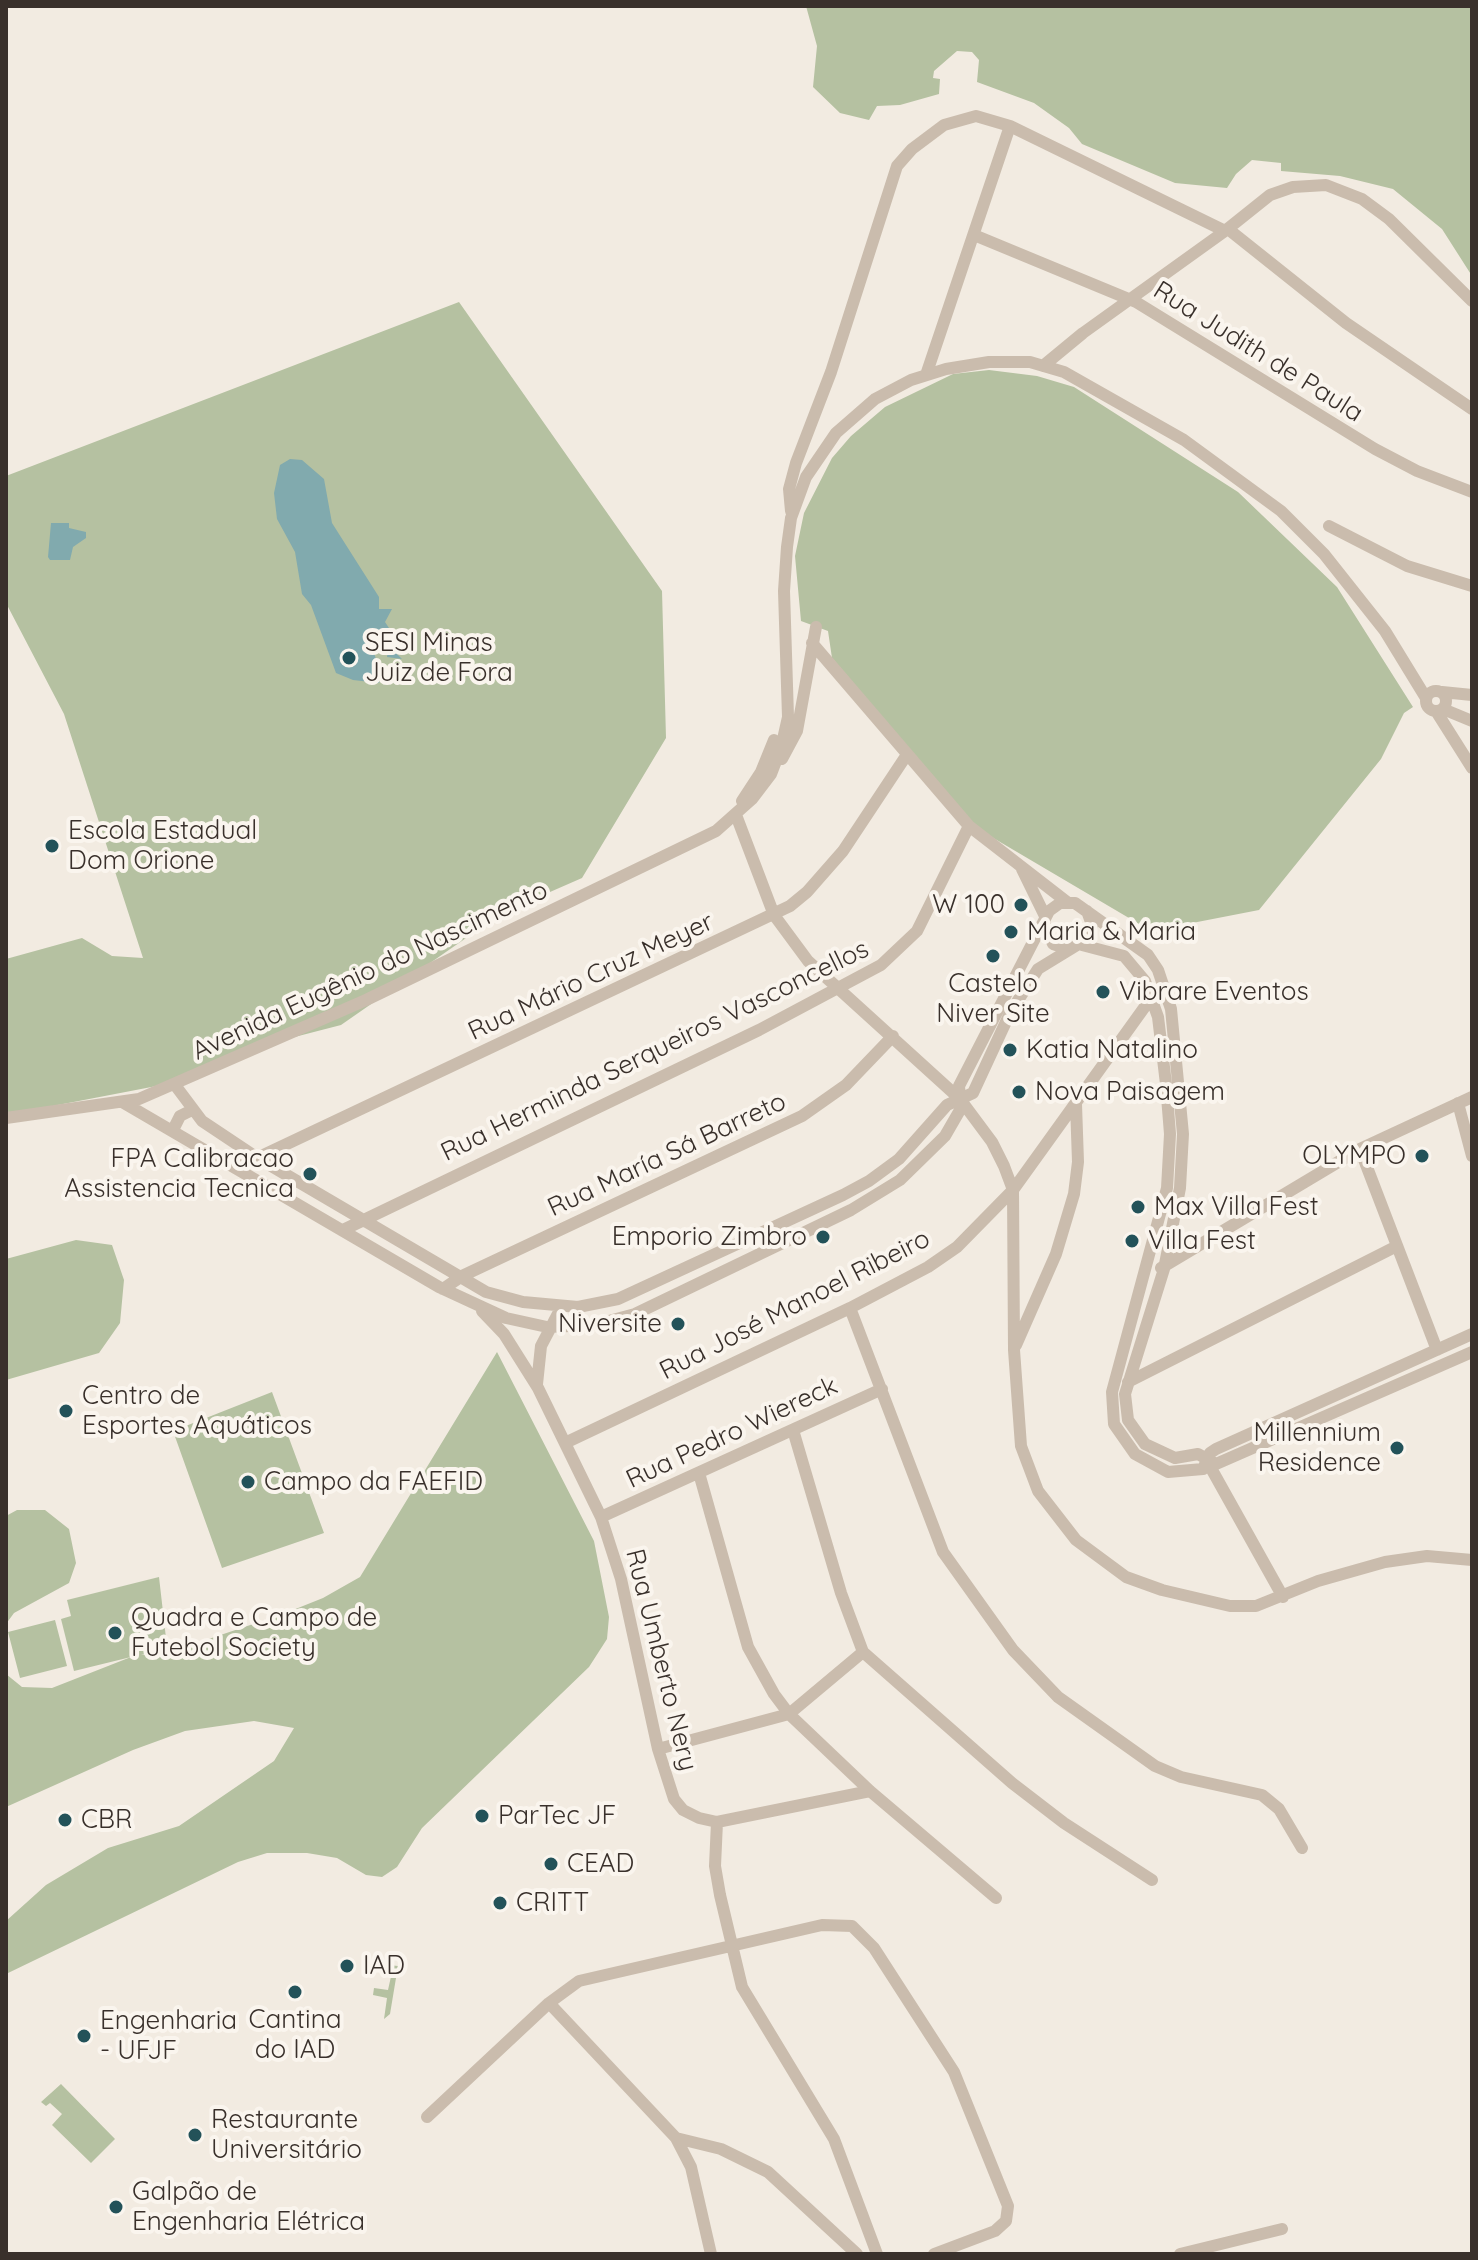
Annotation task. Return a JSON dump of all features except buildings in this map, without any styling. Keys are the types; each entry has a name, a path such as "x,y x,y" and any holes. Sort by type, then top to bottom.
{"street":[{"path":"791,518 789,489 796,463 831,372 897,166 920,141 944,125 976,116 1010,126 1227,230 1346,323 1472,409"},
{"path":"926,375 1010,126"},
{"path":"1043,366 1270,195 1293,187 1326,185 1362,199 1389,219 1472,301"},
{"name":"Rua Judith de Paula","path":"974,235 1131,300 1197,336 1375,449 1417,471 1472,492"},
{"name":"Avenida Eugênio do Nascimento","path":"6,1118 124,1103 175,1085 366,1000 622,878 716,831 736,815 771,774 788,717 784,591 791,518 806,477 836,433 875,399 926,375 989,362 1043,366 1099,390 1184,440 1281,511 1353,588 1415,677 1438,700 1472,768"},
{"path":"1329,526 1407,566 1472,586"},
{"path":"771,774 787,753 797,731 816,627"},
{"path":"812,643 969,826 1067,902 1087,911 1148,955 1163,982 1171,1009 1176,1163 1164,1269 1128,1382 1128,1420 1145,1444 1175,1458 1198,1454 1216,1464 1472,1352"},
{"name":"Avenida Eugênio do Nascimento","path":"736,815 773,748 788,655"},
{"path":"1438,700 1472,695"},
{"path":"1438,700 1470,720"},
{"name":"Rua Mário Cruz Meyer","path":"236,1168 774,915 807,892 843,851 906,756"},
{"path":"736,815 774,915 808,961 837,991 893,1036 960,1099 992,1142 1013,1190 1016,1410 1028,1471 1038,1491 1076,1540 1126,1577 1162,1590 1230,1606 1256,1606 1318,1581 1385,1562 1427,1556 1472,1560"},
{"name":"Rua Herminda Serqueiros Vasconcellos","path":"343,1230 837,991 881,965 917,931 969,826"},
{"path":"1018,863 1053,944 1068,949"},
{"path":"991,1036 1044,920 1053,906 1067,902"},
{"path":"1082,945 1091,932 1087,911"},
{"path":"124,1103 443,1289 506,1318 551,1327 594,1325 635,1314 851,1210 900,1180 945,1136 960,1110 959,1086 1038,969 1068,949 1082,945 1124,956 1137,968 1158,1017 1172,1083"},
{"name":"Rua José Manoel Ribeiro","path":"565,1443 850,1308 928,1267 957,1247 1013,1190 1163,982"},
{"name":"Rua María Sá Barreto","path":"443,1289 462,1276 802,1116 846,1085 893,1036"},
{"path":"175,1085 195,1113 256,1157 486,1292 523,1302 578,1307 618,1299 659,1282 869,1181 899,1159 947,1105 960,1099"},
{"path":"1148,1266 1164,1269 1360,1149 1472,1097"},
{"path":"1458,1103 1472,1156"},
{"path":"1014,1350 1056,1254 1070,1210 1078,1162 1076,1104"},
{"path":"175,1131 191,1128 195,1113"},
{"path":"1360,1149 1437,1350"},
{"path":"1176,1163 1114,1378 1111,1411 1114,1424 1135,1454 1159,1470 1203,1469 1216,1449 1472,1334"},
{"path":"843,1195 851,1210"},
{"path":"755,1237 762,1253"},
{"path":"1128,1382 1395,1247"},
{"path":"659,1282 666,1299"},
{"name":"Rua Umberto Nery","path":"477,1305 504,1334 538,1388 601,1517 621,1579 658,1749 674,1799 683,1810 717,1822"},
{"path":"538,1388 539,1357 562,1306"},
{"path":"850,1308 943,1552 1035,1676 1058,1697 1155,1766 1181,1777 1262,1795 1279,1809 1302,1848"},
{"name":"Rua Pedro Wiereck","path":"601,1517 882,1389"},
{"path":"793,1430 841,1593 863,1652 1012,1783 1064,1823 1152,1880"},
{"path":"1207,1461 1283,1597"},
{"path":"699,1473 748,1647 759,1670 789,1714 870,1791 996,1898"},
{"path":"658,1749 789,1714 863,1652"},
{"path":"870,1791 717,1822 715,1866 731,1944 750,2006 834,2139 877,2254"},
{"path":"427,2117 549,2003 579,1981 822,1925 852,1926 874,1948 939,2046 965,2096 1008,2213 1006,2221 995,2231 934,2254"},
{"path":"549,2003 676,2138 691,2167 711,2254"},
{"path":"676,2138 721,2149 768,2172 857,2254"},
{"path":"1180,2254 1282,2229"}],"green space":[{"path":"806,6 1472,6 1472,276 1442,229 1393,189 1340,176 1281,171 1281,163 1252,160 1236,174 1227,188 1175,183 1082,144 1069,128 1034,103 977,82 979,60 972,52 957,51 934,71 933,78 940,79 939,94 900,105 877,106 869,120 840,113 813,87 817,46"},
{"name":"SESI Minas Juiz de Fora","path":"459,302 662,591 666,738 582,878 502,913 341,1025 252,1048 167,1084 6,1115 6,959 82,938 112,956 143,958 64,714 6,603 6,476"},
{"path":"989,370 1037,376 1074,387 1238,492 1337,587 1413,707 1404,713 1381,759 1259,910 1151,931 978,829 832,658 828,631 801,621 795,556 804,513 832,458 851,436 885,407 953,374"},
{"path":"76,1240 112,1245 124,1280 120,1323 99,1353 6,1380 6,1259"},
{"path":"497,1352 594,1541 609,1617 607,1639 589,1667 422,1828 397,1867 382,1877 366,1875 337,1858 307,1853 267,1853 238,1862 6,1974 6,1921 46,1885 108,1848 179,1826 274,1761 294,1728 254,1721 185,1731 133,1750 6,1807 6,1674 22,1687 52,1688 131,1657 74,1671 61,1619 71,1616 67,1600 159,1577 167,1647 141,1655 170,1652 283,1614 323,1598 360,1577"},
{"name":"Campo da FAEFID","path":"272,1392 324,1533 222,1568 173,1431"},
{"path":"17,1510 45,1510 69,1529 76,1563 69,1583 14,1613 6,1624 6,1516"},
{"path":"55,1620 67,1666 20,1678 8,1632"},
{"path":"379,1964 398,1966 390,2014 384,2019 387,1998 373,1995 374,1988 388,1990 392,1972 378,1969"},
{"path":"61,2084 115,2139 91,2163 52,2125 62,2114 50,2103 46,2106 41,2102"}],"water":[{"path":"290,459 302,460 324,479 332,523 379,597 379,609 392,609 385,622 391,631 406,632 404,645 394,645 392,649 402,659 387,657 388,650 381,645 373,650 381,674 379,683 353,680 336,673 311,605 302,594 295,552 277,519 274,493 280,465"},
{"path":"51,523 69,523 69,528 86,532 86,538 73,547 70,560 50,560 48,557"}],"place":[{"name":"SESI Minas Juiz de Fora","path":"349,658"},
{"name":"Escola Estadual Dom Orione","path":"52,846"},
{"name":"W 100","path":"1021,905"},
{"name":"Maria & Maria","path":"1011,932"},
{"name":"Castelo Niver Site","path":"993,956"},
{"name":"Vibrare Eventos","path":"1103,992"},
{"name":"Katia Natalino","path":"1010,1050"},
{"name":"Nova Paisagem","path":"1019,1092"},
{"name":"OLYMPO","path":"1422,1156"},
{"name":"FPA Calibracao Assistencia Tecnica","path":"310,1174"},
{"name":"Max Villa Fest","path":"1138,1207"},
{"name":"Emporio Zimbro","path":"823,1237"},
{"name":"Villa Fest","path":"1132,1241"},
{"name":"Niversite","path":"678,1324"},
{"name":"Centro de Esportes Aquáticos","path":"66,1411"},
{"name":"Millennium Residence","path":"1397,1448"},
{"name":"Campo da FAEFID","path":"248,1482"},
{"name":"Quadra e Campo de Futebol Society","path":"115,1633"},
{"name":"ParTec JF","path":"482,1816"},
{"name":"CBR","path":"65,1820"},
{"name":"CEAD","path":"551,1864"},
{"name":"CRITT","path":"500,1903"},
{"name":"IAD","path":"347,1966"},
{"name":"Cantina do IAD","path":"295,1992"},
{"name":"Engenharia - UFJF","path":"84,2036"},
{"name":"Restaurante Universitário","path":"195,2135"},
{"name":"Galpão de Engenharia Elétrica","path":"116,2207"}]}
